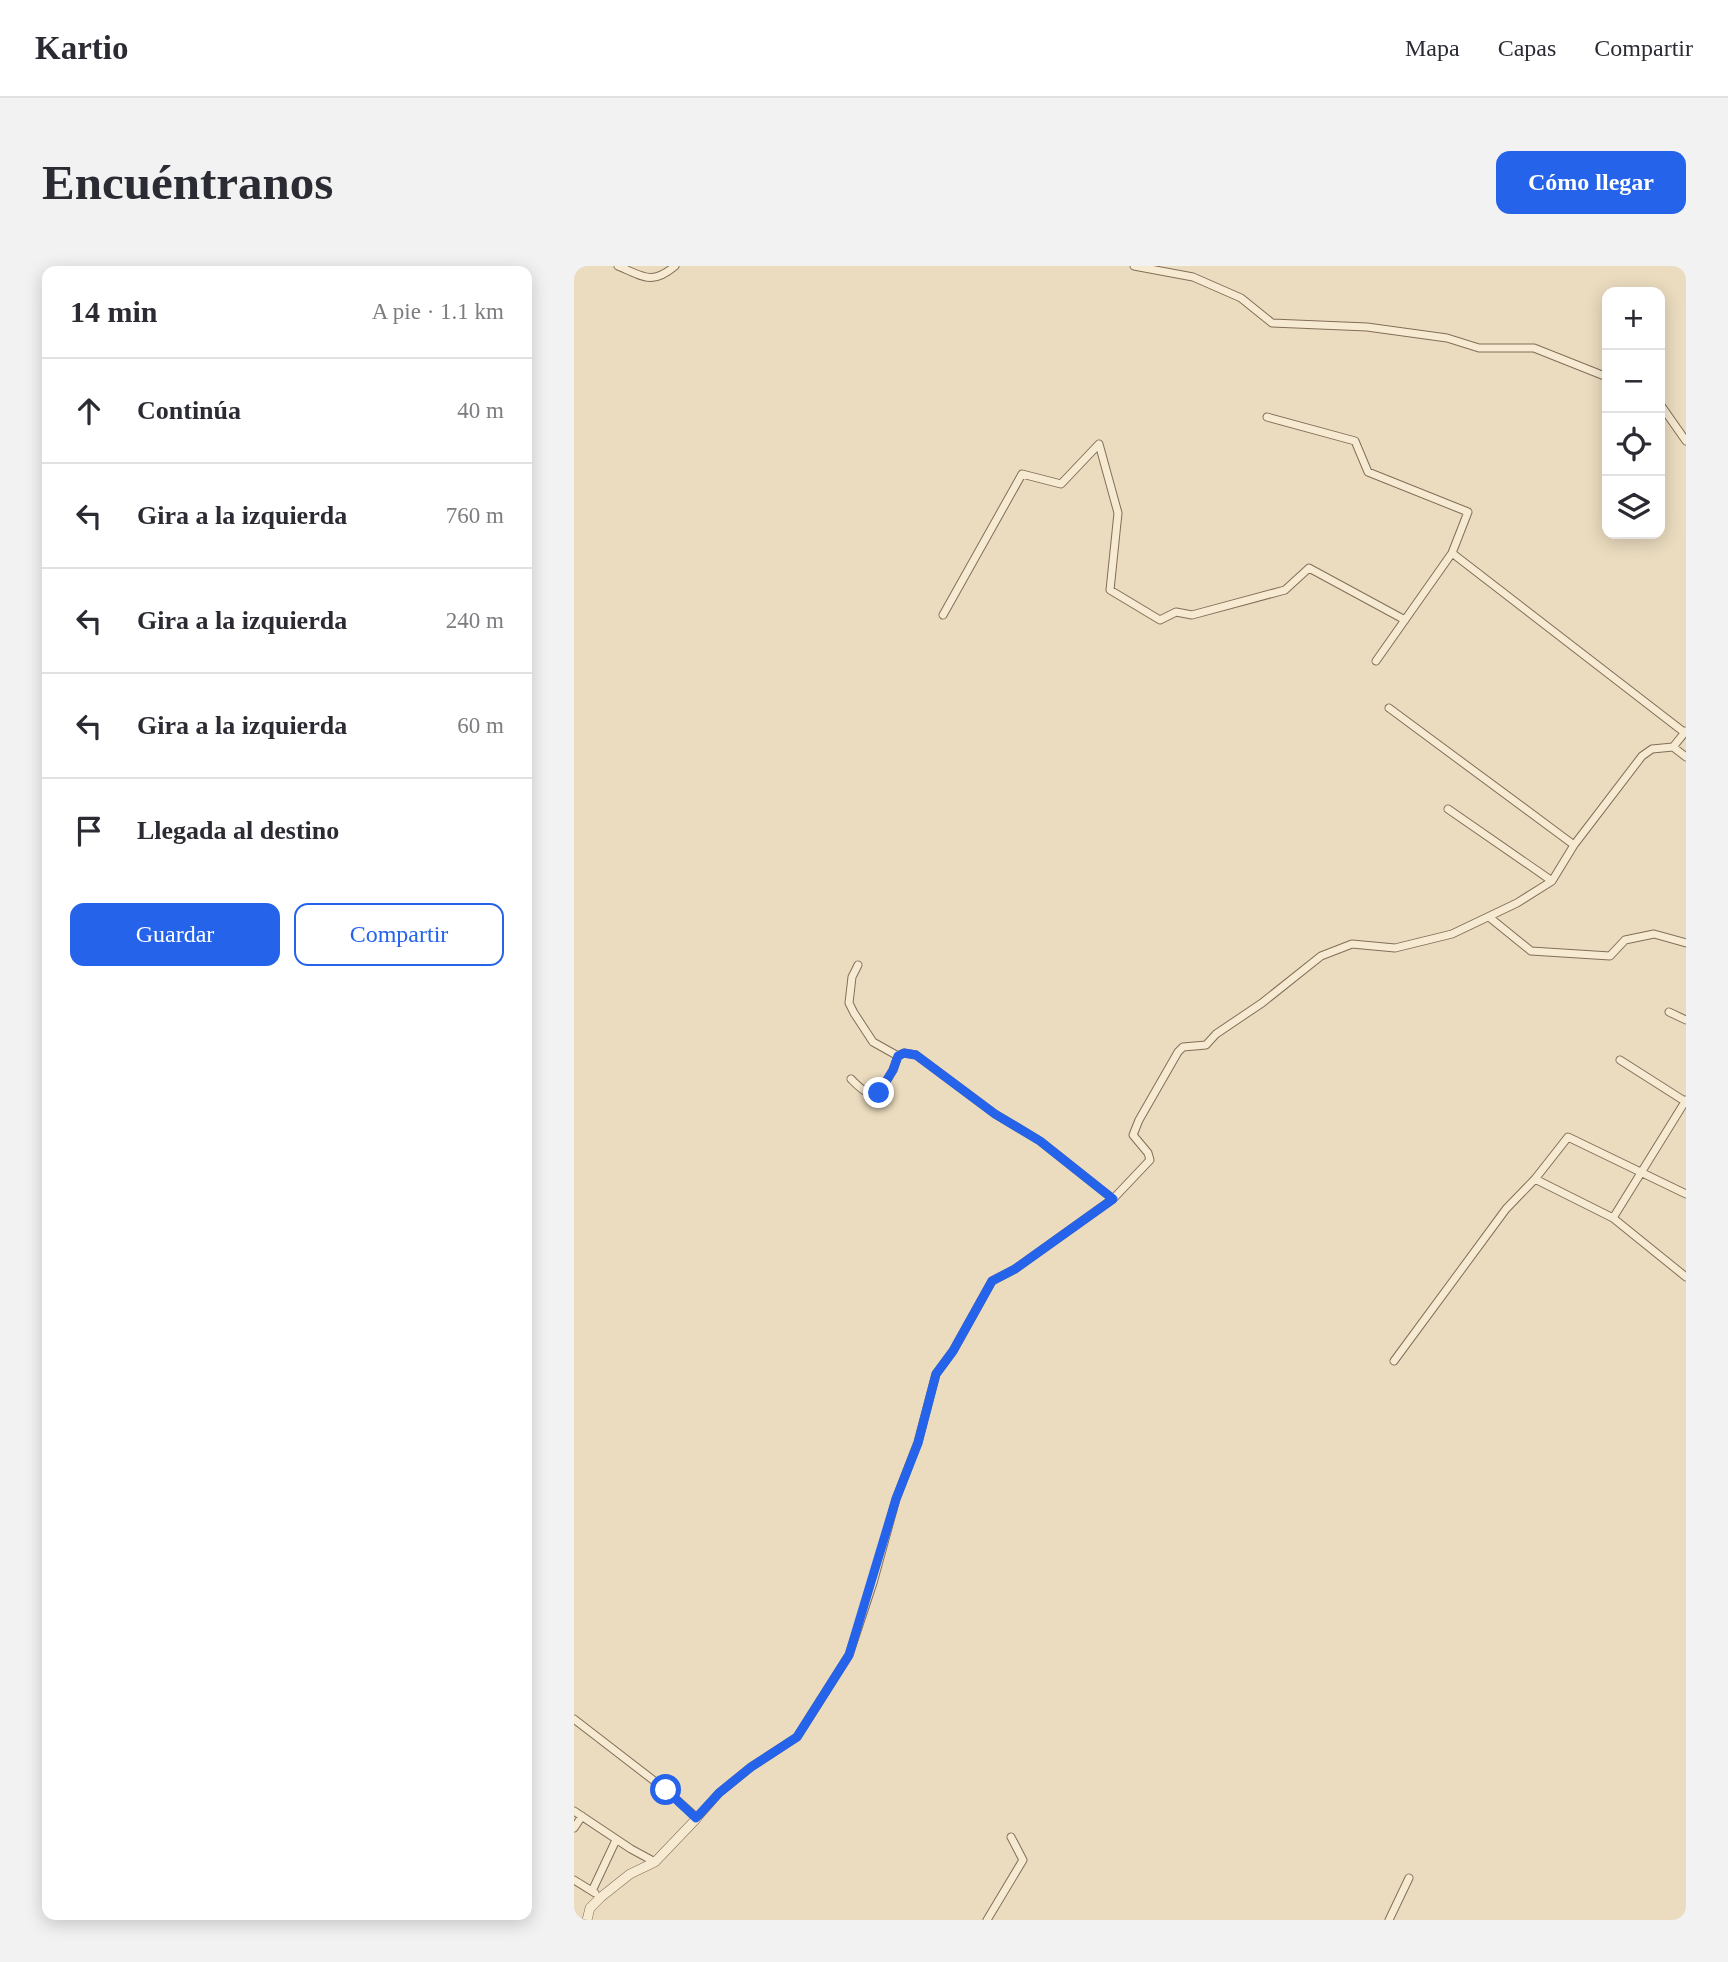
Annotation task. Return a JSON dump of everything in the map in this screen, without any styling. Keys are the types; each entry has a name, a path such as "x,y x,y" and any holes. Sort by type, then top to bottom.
{"street":[{"path":"618,266 649,279 664,275 675,266"},
{"path":"1134,266 1193,277 1241,298 1272,323 1367,327 1447,338 1479,348 1534,348 1602,375"},
{"path":"1665,411 1686,441"},
{"path":"1267,417 1355,441 1368,472 1468,512 1452,553 1376,660"},
{"path":"943,615 1022,474 1061,484 1098,444 1118,513 1110,590 1160,620 1176,612 1192,615 1285,590 1309,568 1405,620"},
{"path":"1452,553 1685,732 1673,747"},
{"path":"1389,708 1574,845"},
{"path":"587,1920 590,1908 601,1897 630,1874 655,1862 719,1793 751,1767 797,1737 849,1655 896,1499 918,1443 936,1374 953,1351 992,1281 1015,1269 1113,1199 1150,1160 1148,1153 1133,1135 1178,1052 1183,1047 1206,1045 1216,1034 1262,1003 1321,956 1352,944 1395,948 1452,933 1517,903 1552,881 1574,845 1642,756 1652,749 1673,747 1686,757"},
{"path":"1448,809 1552,881"},
{"path":"1489,917 1531,951 1610,956 1625,940 1654,934 1686,943"},
{"path":"858,965 852,977 849,1003 873,1042 898,1056"},
{"path":"1669,1012 1686,1020"},
{"path":"850,1079 866,1092 873,1095 879,1093 898,1056 904,1053 916,1055 995,1114 1040,1141 1113,1199"},
{"path":"1613,1218 1686,1101 1620,1060"},
{"path":"1394,1361 1506,1209 1535,1179 1568,1137 1686,1194"},
{"path":"1535,1179 1613,1218 1686,1277"},
{"path":"574,1719 666,1790 696,1818"},
{"path":"574,1811 616,1840 655,1862"},
{"path":"574,1828 582,1816"},
{"path":"984,1919 1023,1860 1011,1837"},
{"path":"592,1891 616,1840"},
{"path":"1389,1920 1409,1878"},
{"path":"574,1880 601,1897"}],"route":[{"path":"666,1790 696,1818 719,1793 751,1767 797,1737 849,1655 873,1583 896,1499 918,1443 936,1374 953,1351 992,1281 1015,1269 1113,1199 1040,1141 995,1114 916,1055 904,1053 898,1056 879,1093"}]}
